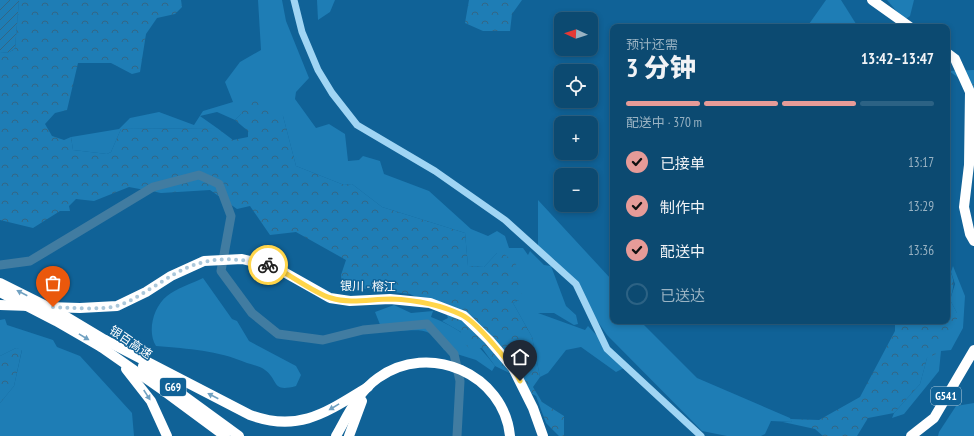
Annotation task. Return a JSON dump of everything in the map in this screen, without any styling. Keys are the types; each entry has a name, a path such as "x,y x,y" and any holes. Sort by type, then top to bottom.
{"highway":[{"path":"872,0 906,24"},
{"path":"950,55 955,59 970,92 969,165 964,207 970,234 974,242"},
{"name":"银川 - 榕江","path":"0,305 80,308 117,306 146,292 171,276 204,261 242,259 275,267 330,298 350,301 410,300 430,303 464,316 489,340 513,368 533,408 543,436"},
{"name":"银百高速","path":"0,283 54,310 103,343 169,384 239,436"},
{"name":"银百高速","path":"0,292 103,343 225,436"},
{"path":"103,343 250,415 266,420 291,422 314,418 368,387"},
{"path":"103,343 139,384 156,410 166,436"},
{"name":"G541","path":"911,436 934,418 974,350"},
{"path":"336,436 358,398 368,387 385,373 414,363 452,366 470,376 490,391 500,405 507,420 510,436"},
{"path":"341,436 362,401 376,386 394,374 431,364"},
{"path":"470,376 496,407 502,422 504,436"},
{"path":"349,436 362,401"}],"street":[{"path":"294,0 302,32 315,64 332,93 357,125 435,170 505,220 576,284 607,349 701,436"}],"green space":[{"path":"0,0 19,0 15,48 10,52 0,53"},
{"path":"19,0 181,0 182,7 175,14 157,18 146,34 140,72 132,74 111,63 78,63 67,110 55,113 45,124 52,136 64,140 71,137 73,150 107,154 111,152 121,129 217,128 233,140 248,137 248,131 235,120 241,114 244,101 261,97 283,116 296,166 344,185 352,184 382,207 465,233 468,266 484,267 497,253 502,252 516,264 523,303 519,300 513,303 532,337 540,377 533,387 542,402 564,416 564,436 559,436 546,423 536,396 527,391 522,379 495,366 482,348 471,350 459,337 461,332 442,321 448,318 445,311 410,294 342,286 341,275 346,260 296,232 270,235 250,206 237,209 210,190 161,193 129,187 94,201 76,199 69,206 70,211 60,211 33,228 0,220 0,53 10,52 15,48"},
{"path":"258,0 282,0 286,21 309,78 296,92 295,99 316,128 329,124 345,134 348,161 359,160 363,156 380,161 384,174 429,191 471,229 488,236 497,231 505,236 509,248 523,248 528,255 530,251 544,265 551,266 566,306 576,315 578,324 574,325 554,313 538,313 585,330 588,326 626,367 616,372 581,347 566,350 548,373 540,377 532,337 513,303 519,300 497,253 484,267 468,266 465,233 382,207 352,184 344,185 296,166 283,116 241,114 235,120 217,112 200,116 217,128 121,129 111,152 107,154 73,150 71,137 119,129 130,118 159,112 194,125 203,111 233,102 225,82 240,62 261,50"},
{"path":"317,0 335,0 330,12 318,20"},
{"path":"469,0 522,0 512,14 510,31 483,31 465,23"},
{"path":"826,0 841,0 856,24 809,24"},
{"path":"887,0 914,0 910,16 904,20"},
{"path":"974,70 974,97 970,86 950,71"},
{"path":"538,200 610,278 610,324 643,324 697,378 790,418 792,422 771,421 765,434 761,436 727,436 702,431 607,335 555,260 538,248"},
{"path":"953,266 965,296 963,328 951,350 941,351 939,371 904,414 892,418 894,413 920,384 927,358 957,313 950,300 955,284 951,272"},
{"path":"950,271 953,279 950,300"},
{"path":"203,278 232,319 237,321 249,341 296,366 301,375 296,386 288,388 279,387 263,369 224,355 203,351 156,346 153,340 152,327 158,306 170,293"},
{"path":"950,300 957,313 957,321 936,354 927,358 920,384 894,413 868,418 857,436 823,436 815,429 783,422 792,422 790,419 819,420 860,397 895,331 895,324 950,324"},
{"path":"394,305 411,313 433,311 431,317 459,331 482,350 495,366 492,371 476,360 444,350 437,340 430,334 423,331 392,329 384,325 381,327 375,312"},
{"path":"5,319 7,325 53,340 57,347 80,356 132,413 134,436 0,436 0,403 14,386 22,350 16,348 0,356 0,320"},
{"path":"16,348 22,349 14,386 0,403 0,356"},
{"path":"974,403 974,436 938,436 939,432 956,406"}],"waterway":[{"path":"0,265 30,261 153,187 199,175 219,184 231,216 221,271 252,313 278,334 323,340 363,330 427,324 454,354 460,381 457,436"}],"way so far":[{"path":"53,307 80,308 117,306 146,292 171,276 204,261 242,259 268,265"}],"route":[{"path":"268,265 275,267 330,298 350,301 390,299 410,300 430,303 464,316 489,340 513,368 520,381"}]}
